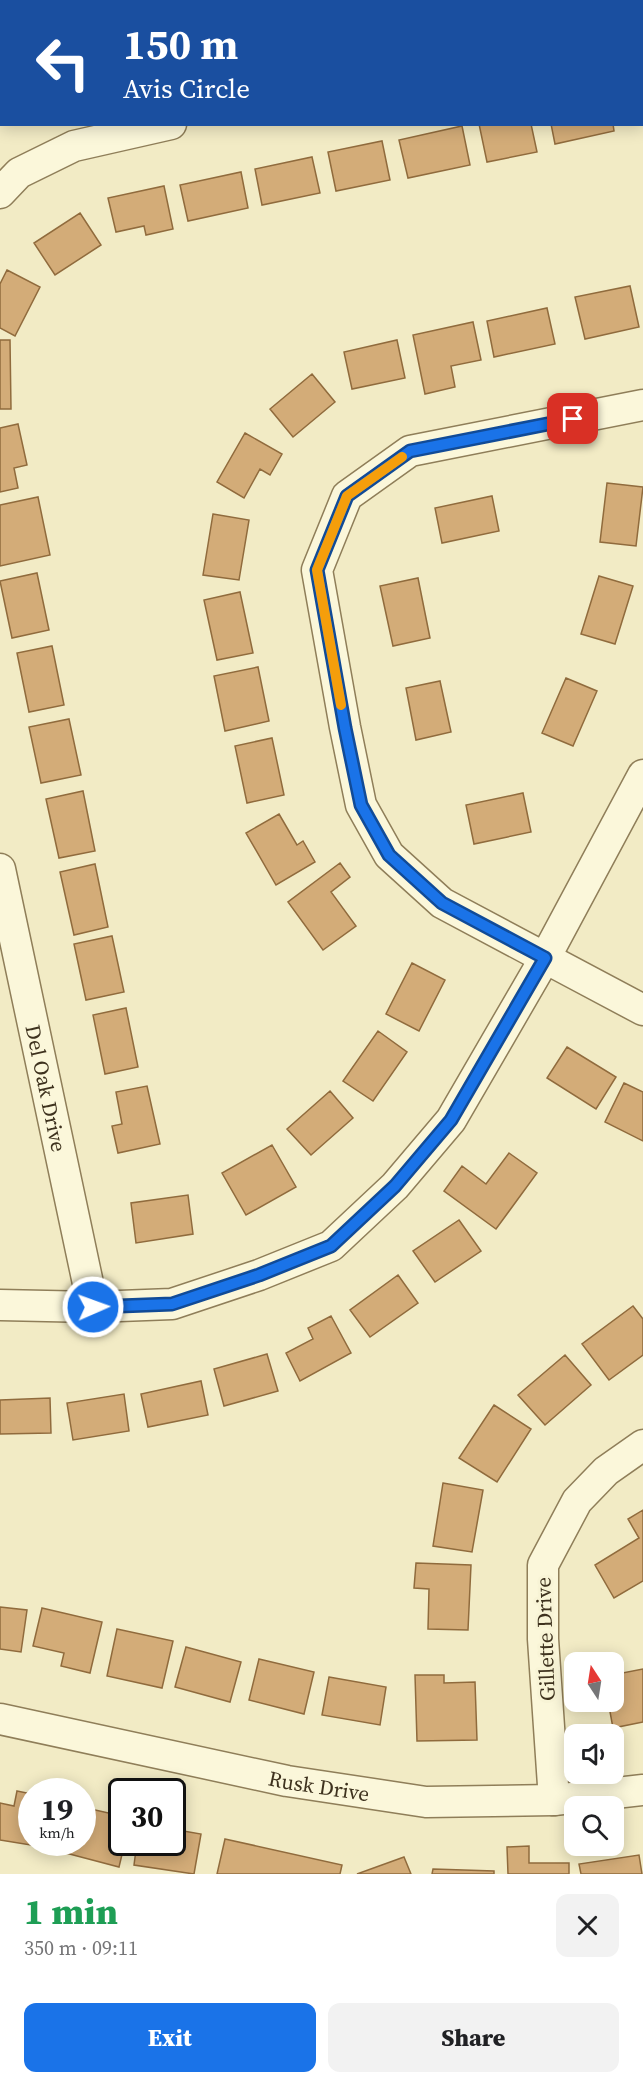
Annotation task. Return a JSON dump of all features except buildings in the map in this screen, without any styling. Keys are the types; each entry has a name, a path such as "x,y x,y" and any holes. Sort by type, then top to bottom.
{"street":[{"path":"0,193 19,173 74,146 162,126"},
{"path":"643,405 410,451 347,496 317,570 361,805 389,855 442,903 643,1010"},
{"path":"0,1305 93,1307 172,1304 259,1275 331,1246 395,1186 451,1120 545,958 643,775"},
{"name":"Del Oak Drive","path":"0,869 93,1307"},
{"name":"Gillette Drive","path":"554,1800 543,1639 543,1564 577,1501 606,1471 643,1445"},
{"name":"Rusk Drive","path":"0,1719 287,1781 426,1802 554,1800 643,1790"}],"slow traffic":[{"path":"341,705 317,570 347,496 402,457"}],"route":[{"path":"93,1307 172,1304 259,1275 331,1246 395,1186 451,1120 545,958 442,903 389,855 361,805 317,570 347,496 410,451 573,419"}]}
